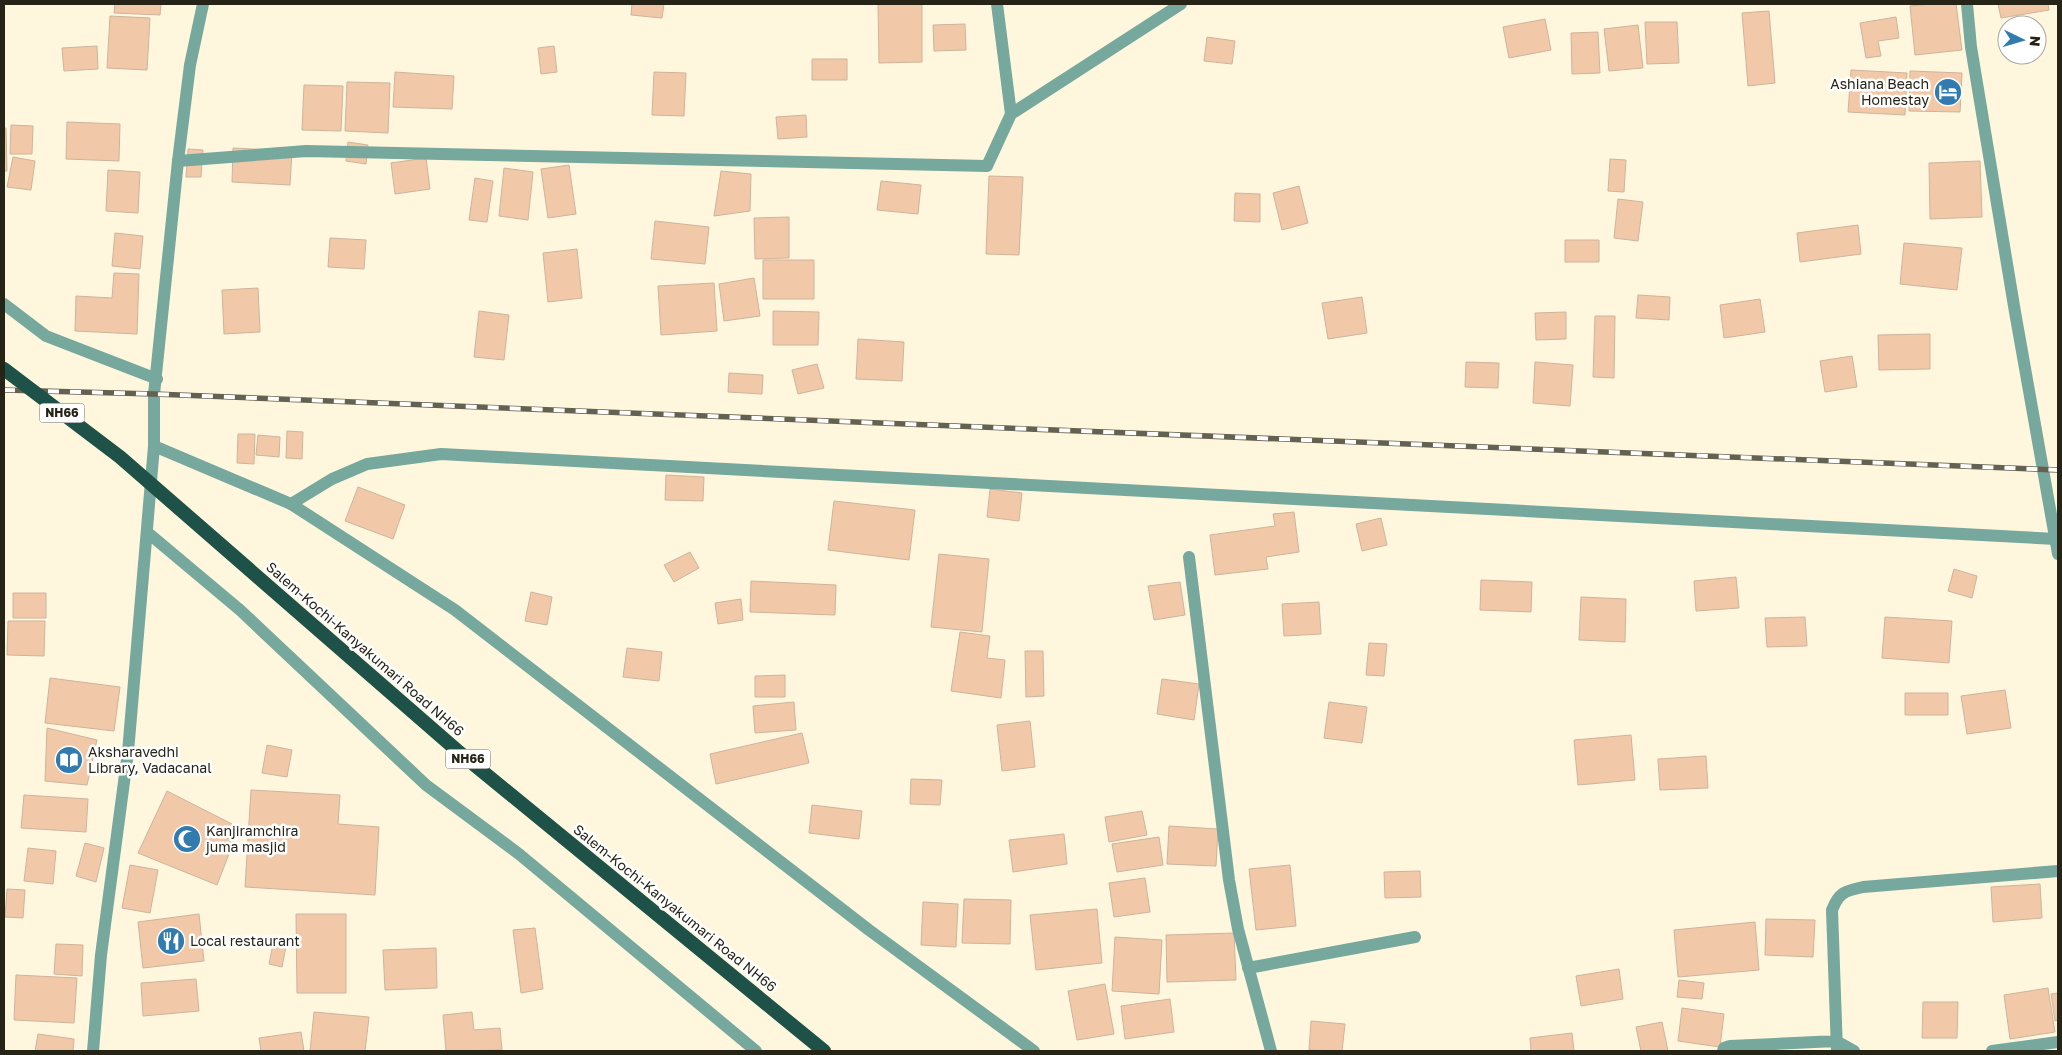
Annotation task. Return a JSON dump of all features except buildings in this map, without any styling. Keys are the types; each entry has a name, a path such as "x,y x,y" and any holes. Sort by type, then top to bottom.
{"highway":[{"name":"Salem-Kochi-Kanyakumari Road NH66","path":"4,369 120,457 460,753 824,1051"}],"street":[{"path":"94,1051 101,955 128,752 154,446 154,394 178,161 190,66 203,4"},
{"path":"178,161 306,151 987,166 1011,114 997,4"},
{"path":"1011,114 1182,4"},
{"path":"1967,4 1971,47 2013,302 2058,554"},
{"path":"4,304 46,336 157,379"},
{"path":"154,446 291,504 455,610 868,930 1034,1051"},
{"path":"291,504 332,479 367,464 442,454 2056,539"},
{"path":"147,532 240,610 426,785 519,854 756,1051"},
{"path":"1189,557 1229,880 1238,929 1271,1051"},
{"path":"1836,1046 1832,910 1837,898 1846,891 1863,887 2058,871"},
{"path":"1248,968 1415,937"},
{"path":"1992,1051 2058,1042"},
{"path":"1723,1051 1724,1048 1730,1046 1836,1046 1854,1051"}],"railway":[{"path":"4,390 154,394 2058,470"}],"place":[{"name":"Ashiana Beach Homestay","path":"1948,92"},
{"name":"Aksharavedhi Library, Vadacanal","path":"69,760"},
{"name":"Kanjiramchira juma masjid","path":"187,839"},
{"name":"Local restaurant","path":"171,941"}]}
